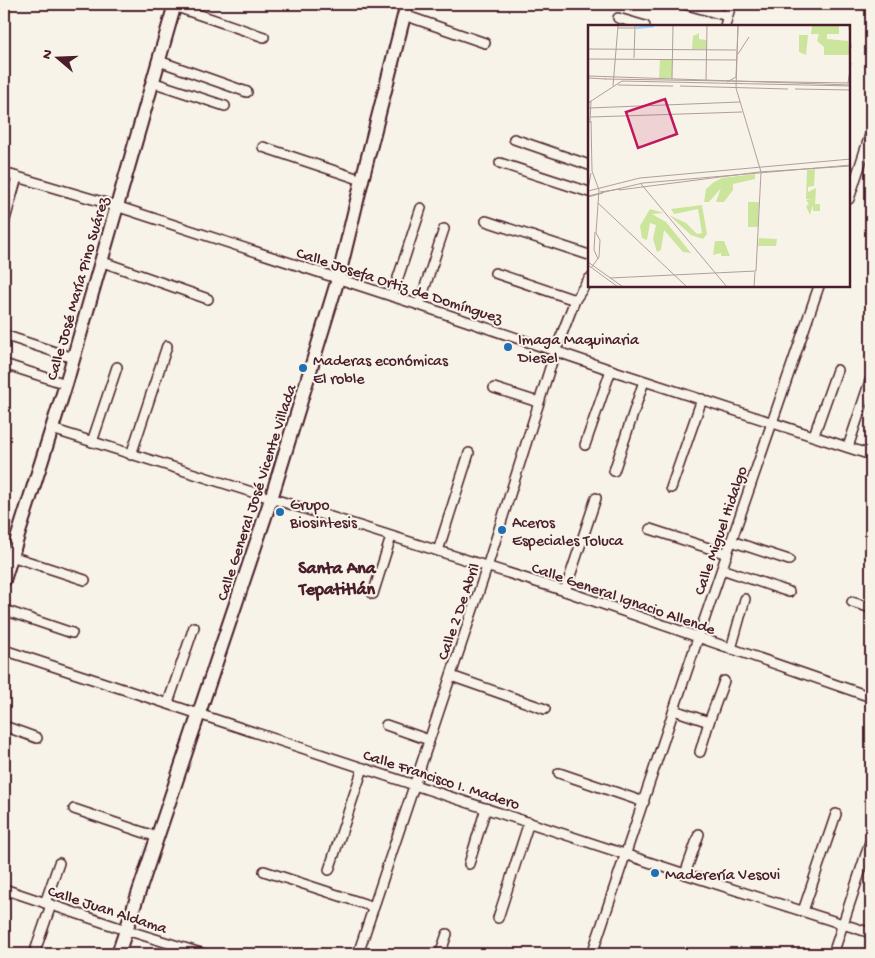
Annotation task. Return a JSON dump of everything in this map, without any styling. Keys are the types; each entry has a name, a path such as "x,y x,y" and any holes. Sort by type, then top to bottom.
{"main road":[{"name":"Calle José María Pino Suárez","path":"4,580 66,384 175,5"},
{"name":"Calle General José Vicente Villada","path":"118,954 271,499 338,279 405,9"}],"street":[{"path":"684,4 727,16"},
{"path":"725,25 731,4"},
{"path":"175,5 264,37"},
{"path":"405,9 485,43"},
{"path":"618,18 642,25"},
{"path":"159,61 247,92"},
{"path":"152,82 225,106"},
{"path":"850,196 871,132"},
{"path":"514,139 588,165"},
{"path":"263,147 362,180"},
{"path":"500,163 588,192"},
{"name":"Calle Josefa Ortiz de Domínguez","path":"4,173 116,206 392,296 555,352 871,454"},
{"path":"4,224 17,177"},
{"path":"392,296 421,208"},
{"path":"486,221 588,255"},
{"path":"418,305 444,229"},
{"path":"100,261 208,299"},
{"path":"495,273 575,300"},
{"name":"Calle 2 De Abril","path":"358,954 487,567 555,352 575,300 588,280"},
{"name":"Calle Miguel Hidalgo","path":"592,954 726,554 818,288"},
{"path":"4,335 73,358"},
{"path":"131,454 167,346"},
{"path":"4,364 66,384"},
{"path":"92,442 117,367"},
{"path":"585,445 611,370"},
{"path":"814,435 837,370"},
{"path":"848,447 871,378"},
{"path":"614,472 644,380"},
{"path":"494,388 538,402"},
{"path":"672,488 702,399"},
{"name":"Calle General Ignacio Allende","path":"52,429 565,591 871,697"},
{"path":"438,551 469,453"},
{"path":"565,591 596,498"},
{"path":"650,529 726,554"},
{"path":"373,594 391,537"},
{"path":"731,542 789,560"},
{"path":"12,556 85,580"},
{"path":"722,569 789,592"},
{"path":"731,648 745,599"},
{"path":"852,602 871,608"},
{"path":"4,610 72,632"},
{"path":"168,703 194,627"},
{"name":"Calle Francisco I. Madero","path":"4,650 685,874 871,933"},
{"path":"451,676 545,709"},
{"path":"700,752 724,681"},
{"path":"674,710 709,722"},
{"path":"386,725 429,740"},
{"path":"4,726 37,738"},
{"path":"329,870 363,768"},
{"path":"559,774 644,802"},
{"path":"469,864 486,808"},
{"path":"74,809 157,837"},
{"path":"803,911 836,814"},
{"path":"498,918 529,822"},
{"path":"685,874 699,834"},
{"path":"833,954 871,839"},
{"path":"34,954 59,863"},
{"path":"264,871 374,907"},
{"name":"Calle Juan Aldama","path":"4,889 204,954"},
{"path":"440,954 447,934"}],"place":[{"name":"Imaga Maquinaria Diesel","path":"508,347"},
{"name":"Maderas económicas El roble","path":"303,368"},
{"name":"Grupo Biosintesis","path":"280,512"},
{"name":"Aceros Especiales Toluca","path":"502,530"},
{"name":"Maderería Vesovi","path":"655,873"}],"district":[{"name":"Santa Ana Tepatitlán","path":"337,577"}]}
